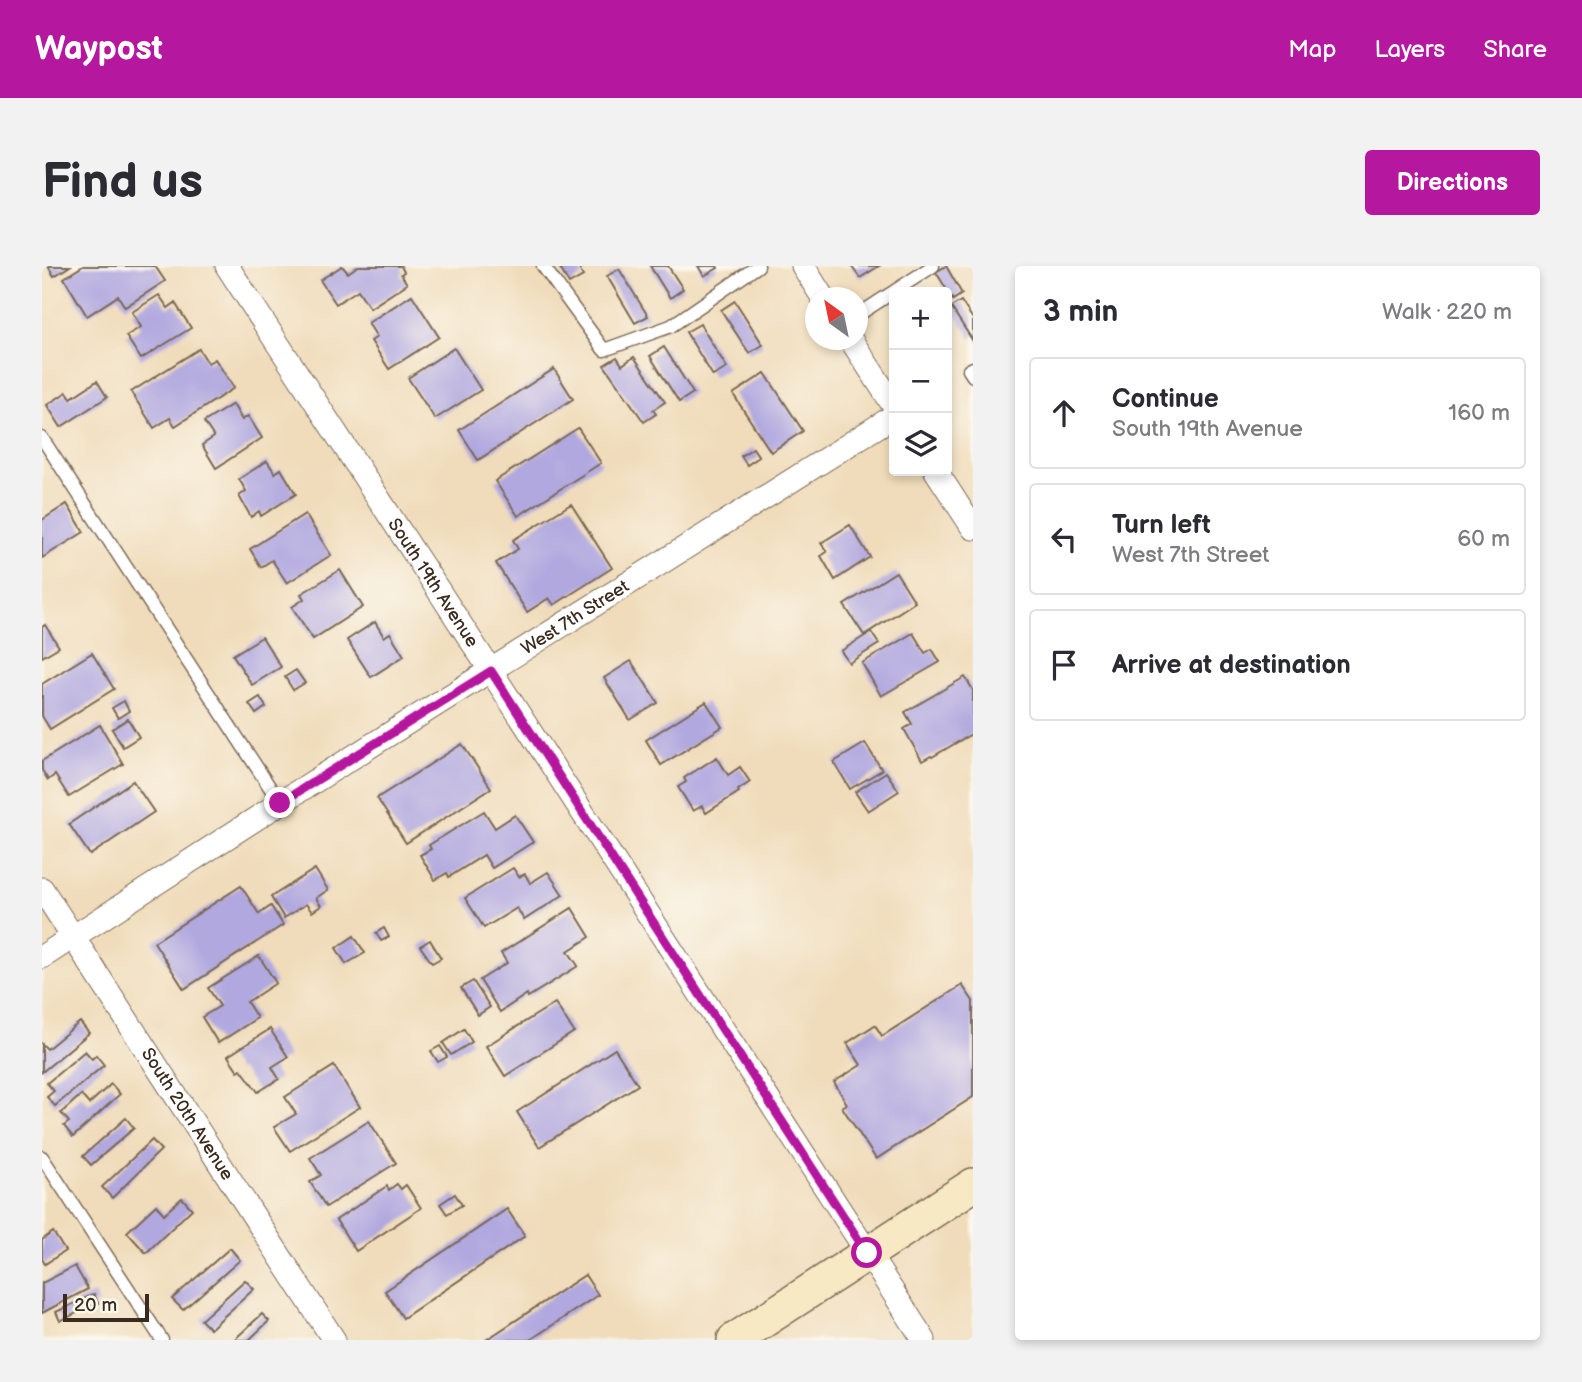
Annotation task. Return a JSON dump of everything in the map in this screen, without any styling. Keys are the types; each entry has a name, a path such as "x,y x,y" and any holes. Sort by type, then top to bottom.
{"main road":[{"path":"734,1340 973,1185"}],"street":[{"name":"South 19th Avenue","path":"227,266 924,1340"},
{"path":"803,266 816,287"},
{"path":"857,350 889,398"},
{"name":"West 7th Street","path":"42,957 280,803 889,419"},
{"path":"939,476 973,528"},
{"name":"South 20th Avenue","path":"42,889 334,1340"}],"lane":[{"path":"543,266 604,350 671,326 758,266"},
{"path":"868,308 933,266"},
{"path":"973,368 969,370 973,376"},
{"path":"42,438 280,803"},
{"path":"42,1157 162,1340"}],"building":[{"path":"48,266 70,266 54,276"},
{"path":"83,266 155,266 165,281 125,307 118,296 87,316 64,278"},
{"path":"342,266 348,273 358,266 401,266 404,272 401,274 407,284 370,308 358,290 336,304 320,280"},
{"path":"559,266 578,266 583,276 569,284"},
{"path":"650,266 668,266 683,289 670,298"},
{"path":"698,266 717,266 718,268 704,276"},
{"path":"851,266 879,266 860,278"},
{"path":"946,266 962,294 953,300 952,287 945,287 936,272"},
{"path":"619,269 648,316 635,323 607,276"},
{"path":"159,295 168,308 175,303 191,328 141,359 126,336 141,327 132,312"},
{"path":"412,295 439,337 389,369 371,341 377,337 368,323"},
{"path":"735,301 763,345 749,353 721,310"},
{"path":"961,301 973,319 973,341 952,309"},
{"path":"700,324 727,368 713,376 686,332"},
{"path":"664,347 693,393 679,402 650,356"},
{"path":"454,348 481,390 435,419 408,378"},
{"path":"199,349 208,363 215,359 234,388 175,426 170,418 154,428 131,392"},
{"path":"617,357 622,365 634,357 665,402 653,410 656,414 644,422 604,365"},
{"path":"554,369 573,399 478,460 459,430"},
{"path":"765,373 803,431 771,452 733,394"},
{"path":"97,381 107,397 61,427 47,405 67,392 71,398"},
{"path":"233,404 242,420 248,416 262,438 216,468 202,445 214,437 204,422"},
{"path":"578,428 601,463 518,516 495,481"},
{"path":"753,448 759,457 747,465 741,456"},
{"path":"267,461 275,473 281,469 296,494 261,516 259,511 251,517 239,496 246,491 239,479"},
{"path":"67,504 84,532 42,558 42,520"},
{"path":"571,504 612,568 554,605 549,598 527,612 496,563 518,549 513,540"},
{"path":"305,514 331,555 287,583 272,560 261,567 250,549"},
{"path":"850,525 870,557 835,580 821,556 827,552 821,543"},
{"path":"340,570 363,607 313,639 292,607 304,599 301,594"},
{"path":"896,572 915,602 864,635 844,605"},
{"path":"375,622 384,637 390,633 404,656 371,677 347,640"},
{"path":"45,625 59,647 42,657 42,627"},
{"path":"871,632 879,644 849,663 841,651"},
{"path":"913,633 925,653 932,649 940,662 881,696 862,663"},
{"path":"262,637 281,667 252,685 233,655"},
{"path":"92,653 114,689 50,729 42,716 42,684"},
{"path":"631,661 658,703 630,720 604,678"},
{"path":"296,670 305,683 293,690 285,677"},
{"path":"965,677 973,690 973,733 922,761 904,729 912,724 905,712"},
{"path":"260,697 266,707 256,714 249,704"},
{"path":"124,701 129,711 118,718 112,708"},
{"path":"706,702 722,727 661,765 646,740"},
{"path":"128,719 139,737 123,747 112,729"},
{"path":"100,725 123,764 69,797 55,775 48,780 42,770 42,761"},
{"path":"865,743 882,770 850,789 834,762"},
{"path":"462,744 491,788 406,843 377,798"},
{"path":"717,757 728,775 740,767 750,782 706,813 702,806 693,811 678,787 686,782 684,778"},
{"path":"886,772 899,791 868,811 855,792"},
{"path":"133,781 154,812 90,855 69,824"},
{"path":"484,811 495,828 515,815 533,842 492,868 484,855 449,877 447,873 435,880 420,855 431,849 429,845"},
{"path":"513,868 519,877 525,874 530,883 548,872 563,895 524,920 517,908 484,928 465,898"},
{"path":"315,869 328,890 316,898 321,906 312,912 306,904 284,918 271,897"},
{"path":"241,886 259,914 271,906 283,925 184,989 154,942"},
{"path":"572,908 590,937 568,951 578,966 500,1012 480,980 507,963 501,953"},
{"path":"384,928 389,937 381,941 376,933"},
{"path":"354,936 365,953 346,964 336,948"},
{"path":"430,940 441,958 432,963 420,946"},
{"path":"259,956 276,983 247,1002 257,1018 218,1043 202,1017 220,1006 208,988"},
{"path":"473,981 490,1007 478,1015 461,988"},
{"path":"962,985 973,1001 973,1097 876,1159 842,1107 847,1104 834,1082 861,1065 847,1043 875,1025 882,1036"},
{"path":"555,1003 574,1032 505,1076 486,1046"},
{"path":"80,1022 89,1033 42,1072 42,1044 47,1049"},
{"path":"270,1029 288,1057 272,1067 279,1079 258,1092 228,1056"},
{"path":"464,1029 472,1042 451,1055 443,1043"},
{"path":"440,1046 447,1057 438,1062 431,1051"},
{"path":"615,1049 638,1085 539,1147 517,1112"},
{"path":"85,1051 92,1059 96,1055 104,1065 55,1106 47,1097 54,1091 47,1083"},
{"path":"334,1066 360,1107 290,1151 274,1127 296,1114 285,1097"},
{"path":"111,1084 120,1094 73,1137 64,1126 69,1122 61,1113 81,1095 89,1104"},
{"path":"126,1118 134,1128 91,1165 83,1156"},
{"path":"369,1121 396,1163 326,1207 310,1182 321,1175 310,1158"},
{"path":"152,1140 161,1150 112,1198 102,1187"},
{"path":"397,1184 401,1189 406,1185 421,1208 356,1251 336,1220 387,1186 389,1190"},
{"path":"455,1194 462,1205 447,1214 440,1204"},
{"path":"182,1198 192,1209 146,1253 127,1232 156,1205 164,1214"},
{"path":"507,1209 525,1236 403,1318 385,1291"},
{"path":"53,1232 65,1251 45,1264 42,1259 42,1240"},
{"path":"230,1248 240,1260 183,1310 172,1299"},
{"path":"75,1266 88,1289 42,1313 42,1283"},
{"path":"585,1275 598,1295 530,1340 486,1340"},
{"path":"245,1280 254,1289 210,1329 201,1320"},
{"path":"94,1294 98,1303 60,1321 56,1312"},
{"path":"262,1314 269,1321 249,1340 234,1340"}],"route":[{"path":"280,803 491,671 867,1253"}]}
